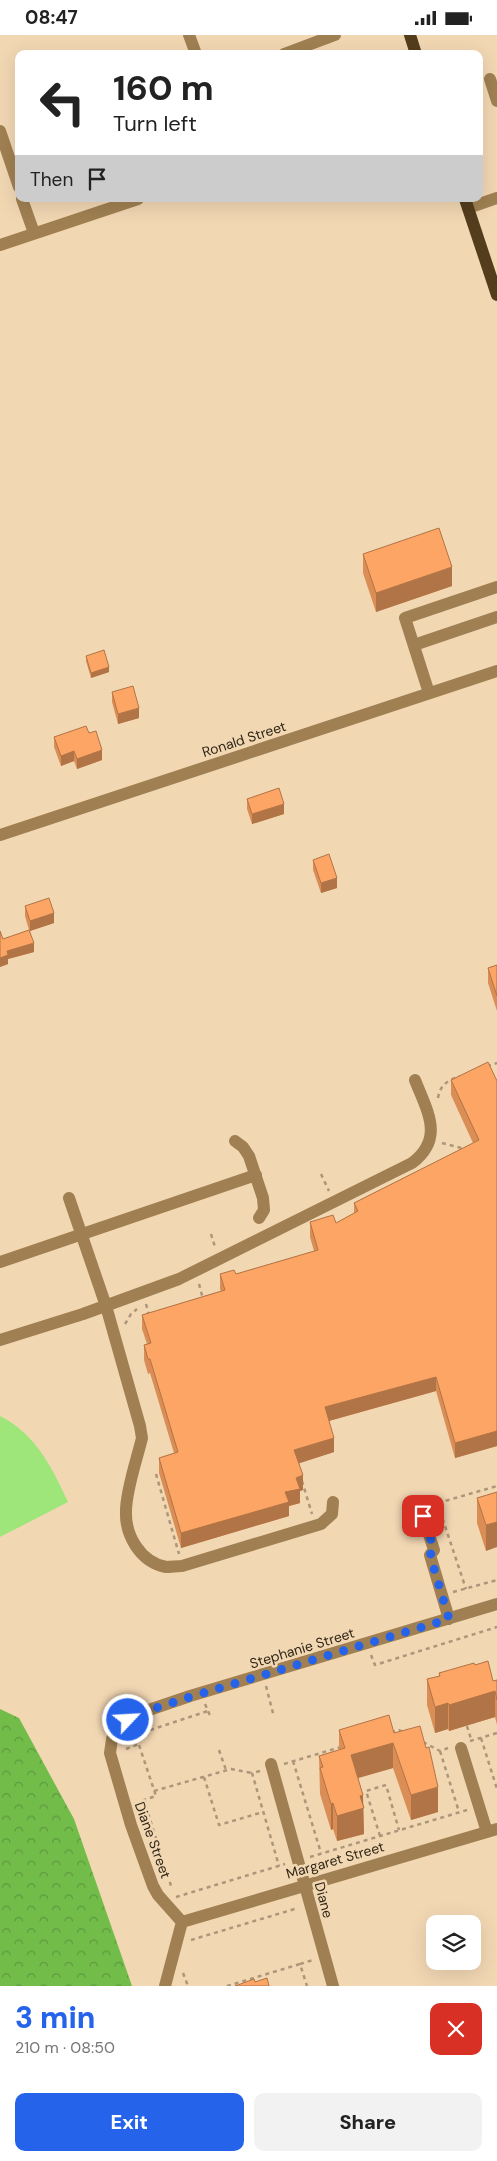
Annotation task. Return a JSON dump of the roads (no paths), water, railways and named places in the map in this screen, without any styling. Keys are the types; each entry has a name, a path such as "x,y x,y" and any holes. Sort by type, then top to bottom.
{"main road":[{"path":"410,35 415,50"},
{"path":"466,203 496,288"}],"street":[{"path":"189,35 195,50"},
{"path":"295,50 335,35"},
{"path":"489,80 497,101"},
{"path":"0,131 15,175"},
{"path":"483,200 497,198"},
{"path":"23,202 34,233"},
{"path":"0,245 129,202"},
{"path":"429,693 405,618 497,587"},
{"path":"414,645 497,617"},
{"name":"Ronald Street","path":"0,835 497,671"},
{"path":"0,1340 106,1306 179,1279 412,1163 421,1156 429,1143 432,1129 415,1080"},
{"path":"235,1141 243,1147 249,1156 256,1175 263,1198 264,1210 259,1218"},
{"path":"0,1262 256,1175"},
{"path":"69,1198 106,1306 142,1438 126,1509 127,1525 132,1540 142,1554 166,1567 182,1566 321,1524 332,1514 333,1502"},
{"path":"423,1516 434,1549 430,1555 449,1619"},
{"name":"Stephanie Street","path":"118,1726 137,1714 497,1604"},
{"name":"Diane Street","path":"118,1726 112,1739 110,1753 131,1825 153,1886 158,1895 182,1922"},
{"path":"466,1744 492,1830"},
{"name":"Diane","path":"271,1764 333,1986"},
{"name":"Margaret Street","path":"182,1922 304,1884 492,1830"},
{"path":"165,1986 182,1922"}]}
